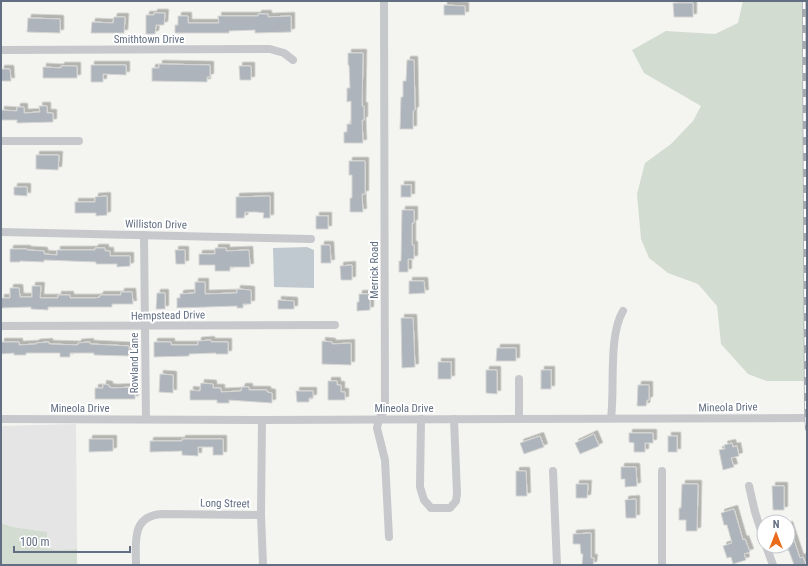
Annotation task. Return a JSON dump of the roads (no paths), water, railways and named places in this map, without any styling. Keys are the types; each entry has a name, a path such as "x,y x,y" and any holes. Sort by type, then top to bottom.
{"street":[{"name":"Merrick Road","path":"384,1 385,409 378,419 377,428 385,460 389,536"},
{"name":"Smithtown Drive","path":"1,50 270,49 284,53 293,60"},
{"path":"1,141 79,141"},
{"name":"Williston Drive","path":"1,232 311,239"},
{"name":"Rowland Lane","path":"144,235 146,419"},
{"path":"611,418 613,405 615,339 617,322 623,311"},
{"name":"Hempstead Drive","path":"1,326 336,325"},
{"path":"519,379 519,419"},
{"name":"Mineola Drive","path":"1,419 262,420 807,418"},
{"path":"421,419 420,487 424,500 431,508 438,509 450,508 456,501 454,419"},
{"name":"Long Street","path":"136,565 136,532 140,524 148,517 162,514 261,515 262,420"},
{"path":"553,471 557,565"},
{"path":"662,471 662,565"},
{"path":"749,486 756,515"},
{"path":"261,515 262,565"},
{"path":"769,554 773,565"}],"railway":[{"path":"804,1 807,429"}]}
